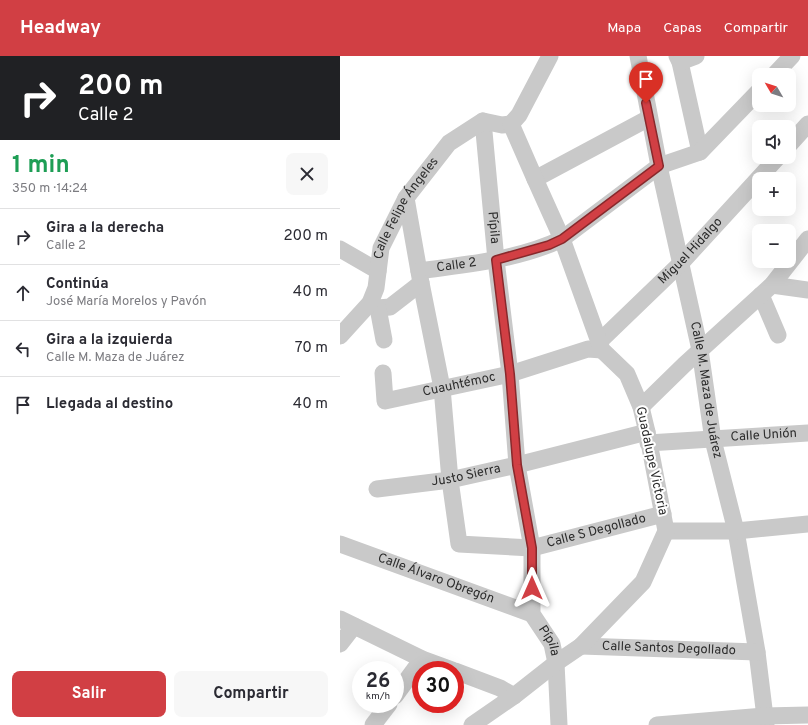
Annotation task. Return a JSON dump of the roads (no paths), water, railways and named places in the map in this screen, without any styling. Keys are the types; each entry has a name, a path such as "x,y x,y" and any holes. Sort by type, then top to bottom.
{"street":[{"path":"483,120 502,125 511,124 519,115 550,56"},
{"name":"Calle M. Maza de Juárez","path":"638,56 659,166 700,350 713,440 736,531 757,652 765,721"},
{"path":"781,68 792,56"},
{"path":"684,58 700,152"},
{"path":"700,152 752,97"},
{"path":"534,179 649,118"},
{"name":"Calle Felipe Ángeles","path":"340,336 374,305 381,248 406,198 449,143 483,120"},
{"name":"Pípila","path":"483,120 496,260 510,374 517,465 532,548 532,614 552,644 556,663 559,725"},
{"name":"Guadalupe Victoria","path":"472,725 581,646 643,582 666,531 641,407 627,374 600,346 562,239 534,179 511,124"},
{"path":"796,137 808,124"},
{"name":"Calle 2","path":"420,277 496,260 549,245 562,239 659,166 700,152"},
{"name":"Miguel Hidalgo","path":"600,346 681,263 772,164"},
{"path":"406,198 442,388 450,480"},
{"path":"641,407 700,350 766,290 808,239"},
{"path":"340,249 378,271"},
{"path":"383,335 374,305 390,307 420,277"},
{"path":"766,290 808,290"},
{"path":"766,290 778,335"},
{"name":"Cuauhtémoc","path":"383,373 385,401 510,374 588,348 600,346"},
{"name":"Calle Unión","path":"648,437 713,440 808,433"},
{"name":"Justo Sierra","path":"377,489 450,480 648,437"},
{"name":"Calle S Degollado","path":"450,480 459,544 532,548 662,514"},
{"path":"666,531 736,531 808,524"},
{"name":"Calle Álvaro Obregón","path":"340,544 532,614"},
{"path":"340,644 347,622 428,661"},
{"name":"Calle Santos Degollado","path":"581,646 757,652"},
{"path":"404,684 422,659"},
{"path":"464,674 500,688 514,696"},
{"path":"373,725 382,713"},
{"path":"657,725 765,721 808,715"}]}
